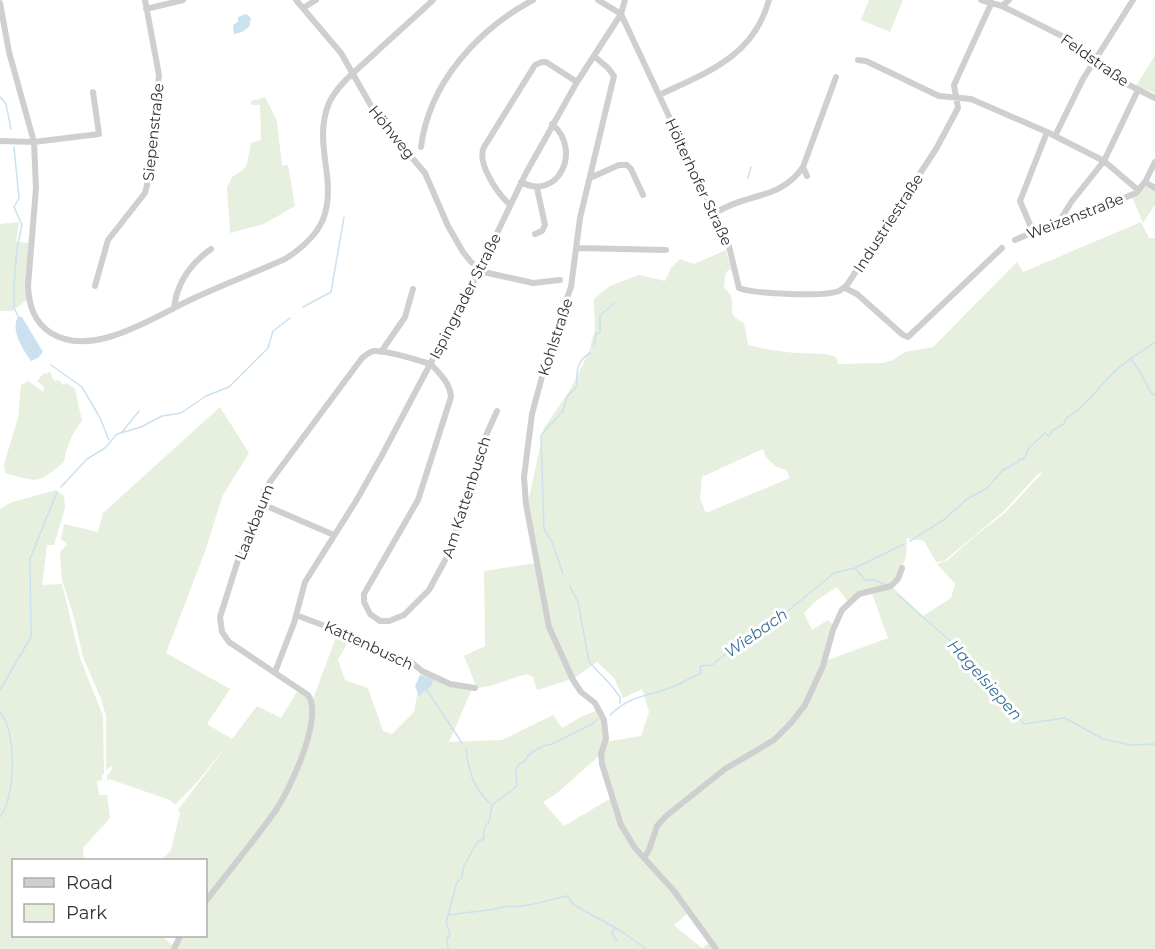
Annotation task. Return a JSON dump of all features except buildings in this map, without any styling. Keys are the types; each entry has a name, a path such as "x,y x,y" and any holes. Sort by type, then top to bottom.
{"street":[{"name":"Siepenstraße","path":"95,286 108,240 145,193 147,185 159,75 145,0"},
{"path":"146,9 183,0"},
{"name":"Höhweg","path":"296,0 341,53 354,73 373,112 425,173 456,241 479,270"},
{"path":"303,8 316,0"},
{"path":"0,3 9,52 34,142 36,188 29,298 33,312 47,331 65,341 87,342 117,334 285,259 303,248 315,235 322,222 327,198 328,181 322,135 324,116 334,94 433,0"},
{"path":"421,147 424,125 431,106 455,65 466,51 499,21 533,0"},
{"path":"598,0 621,14"},
{"name":"Ispingrader Straße","path":"275,672 296,615 305,582 356,501 431,364 552,124 621,14 625,0"},
{"path":"659,95 706,73 736,54 756,30 769,0"},
{"path":"981,0 992,4"},
{"path":"1002,6 1009,0"},
{"path":"1055,136 1083,79 1133,0"},
{"name":"Feldstraße","path":"992,4 1002,6 1066,38 1118,79 1155,98"},
{"name":"Industriestraße","path":"992,4 954,85 958,108 936,149 844,288 857,294 908,337 1002,248"},
{"name":"Hölterhofer Straße","path":"621,14 731,249 739,288 747,291 812,293 835,292 844,288"},
{"name":"Kohlstraße","path":"594,56 614,76 580,218 572,287 551,343 532,414 524,477 526,504 549,627 578,688 595,703 603,716 606,739 601,760 616,814 626,836 644,858"},
{"path":"858,60 866,61 939,96 971,99 1047,132 1104,160 1138,190"},
{"path":"510,205 503,199 482,162 481,153 484,147 535,65 546,62 577,82"},
{"path":"714,213 736,203 777,191 794,179 802,167 836,77"},
{"path":"1060,220 1104,160 1138,90"},
{"path":"0,141 34,142 99,134 93,92"},
{"path":"521,182 537,188 557,177 566,162 567,153 563,136 552,124"},
{"path":"1033,232 1020,201 1047,132"},
{"name":"Weizenstraße","path":"1014,240 1060,220 1075,219 1127,198 1136,193 1145,182 1155,162"},
{"path":"590,178 619,165 627,165 643,195"},
{"path":"802,167 807,176"},
{"path":"1145,182 1155,188"},
{"path":"535,234 542,231 544,225 537,188"},
{"path":"577,248 666,250"},
{"path":"174,308 176,295 184,276 192,264 211,249"},
{"path":"479,270 533,283 560,280"},
{"name":"Laakbaum","path":"275,672 229,642 222,632 220,623 233,573 247,538 257,521 264,489 362,358 368,353 381,352 405,316 413,289"},
{"path":"381,352 431,364"},
{"name":"Am Kattenbusch","path":"431,364 445,379 451,397 418,500 364,594 366,609 377,619 393,621 404,615 429,590 444,564 479,451 497,411"},
{"path":"262,504 334,535"},
{"path":"716,949 674,891 644,858 657,826 666,816 725,769 774,740 791,723 805,705 821,671 833,630 842,610 860,594 891,586 898,579 902,568"},
{"name":"Kattenbusch","path":"296,615 341,632 375,650 410,661 422,671 450,684 475,688"},
{"path":"207,900 276,810 287,789 310,730 313,711 311,699 275,672"}],"green space":[{"path":"869,0 903,0 890,32 861,20"},
{"path":"1155,55 1155,93 1136,86"},
{"path":"265,97 277,121 282,166 288,165 295,206 264,224 230,233 227,187 232,177 243,170 247,164 251,143 261,140 260,105 251,105 251,101"},
{"path":"1148,186 1155,191 1155,205 1143,223 1132,197"},
{"path":"19,222 16,242 30,243 27,300 12,311 0,311 0,224"},
{"path":"1141,222 1149,238 1155,238 1155,949 717,949 675,891 646,859 649,850 644,857 628,835 618,813 603,764 602,754 606,742 641,736 649,712 642,689 623,698 614,678 597,662 573,679 549,627 572,679 537,690 533,677 527,674 477,688 464,656 485,646 484,571 536,563 547,616 528,503 544,428 570,390 589,352 595,329 594,299 610,286 639,275 665,281 671,268 680,259 694,264 726,250 731,269 726,272 724,287 731,296 733,314 744,323 748,345 785,352 831,355 836,357 838,364 882,363 893,360 905,352 933,347 1017,262 1023,272","holes":["763,449 766,457 775,466 786,470 790,478 706,513 700,499 702,477","1043,472 1005,513 948,560 937,564 955,584 951,598 923,616 892,587 886,588 896,581 906,557 907,538 924,541 936,562 944,561 1004,511 1038,474","837,587 848,602 858,594 871,591 888,638 825,661 834,626 828,620 812,630 804,613 817,600","724,769 728,770 725,770 657,826 649,850 656,825"]},
{"path":"50,372 54,381 59,380 63,385 67,383 75,389 82,421 70,440 64,462 48,475 37,480 5,473 4,464 18,418 21,385 28,381 43,392 44,387 37,381 43,374"},
{"path":"220,407 249,453 222,497 206,549 166,653 230,689 207,724 232,739 175,805 170,800 109,779 107,781 107,776 113,768 112,766 106,770 106,716 83,657 62,580 60,552 67,544 61,539 64,524 98,532 103,513"},
{"path":"56,490 64,496 65,508 54,545 47,545 42,585 62,584 80,658 103,716 104,774 102,780 97,781 99,795 107,795 110,818 83,848 84,859 12,859 12,937 162,937 174,946 173,949 0,949 0,509 12,502"},
{"path":"338,632 350,638 338,660 345,680 368,688 383,731 392,734 414,712 421,672 472,689 449,742 502,740 553,715 562,728 598,710 606,730 600,755 556,794 543,802 564,826 611,798 620,826 674,892 688,913 674,925 702,948 709,943 714,949 176,949 182,937 207,937 207,901 276,811 306,746 315,720 313,699"},
{"path":"298,690 307,697 311,706 308,731 291,778 280,799 252,840 207,898 207,859 163,859 171,850 180,813 178,810 257,706 281,718"}],"water":[{"path":"246,14 251,18 249,27 234,34 233,25 238,22 238,17"},
{"path":"18,317 22,317 43,352 31,361 16,334"},
{"path":"420,675 434,680 431,686 419,696 415,686"}],"waterway":[{"path":"0,97 6,104 11,129"},
{"path":"14,147 19,198 14,207 22,225 17,248 14,285 14,308 19,318"},
{"path":"748,178 751,167"},
{"path":"303,307 331,292 344,217"},
{"path":"594,345 596,334 600,332 600,316 614,303"},
{"path":"61,487 87,459 105,448 117,434 141,427 162,416 181,413 206,396 229,387 268,348 273,331 290,318"},
{"name":"Wiebach","path":"910,541 945,519 967,499 987,488 1003,470 1018,462 1019,459 1023,460 1029,448 1045,433 1049,436 1053,430 1065,423 1066,418 1085,404 1118,369 1155,342"},
{"path":"563,574 552,542 544,529 541,435 563,411 567,397 577,386 577,371 580,363 590,353"},
{"path":"1131,359 1151,393 1155,395"},
{"path":"51,365 82,387 100,418 109,440"},
{"path":"122,432 139,411"},
{"path":"0,690 31,637 30,559 57,492"},
{"name":"Wiebach","path":"610,715 634,699 666,690 701,673 700,666 712,665 744,639 766,629 834,573 855,568 904,544"},
{"name":"Hagelsiepen","path":"855,568 865,580 875,580 884,584"},
{"path":"570,586 578,602 589,662 611,685 620,697 620,703"},
{"name":"Hagelsiepen","path":"897,594 958,648 992,684 1024,724 1065,718 1103,739 1131,745 1155,744"},
{"path":"427,690 462,743"},
{"path":"0,712 6,721 12,748 12,780 0,817"},
{"name":"Wiebach","path":"448,949 447,939 450,934 446,923 457,882 462,878 463,868 477,842 484,839 484,829 489,822 492,805 517,786 516,770 519,764 532,753 594,723 597,719"},
{"path":"466,749 473,779 480,792 491,804"},
{"path":"449,915 529,905 567,896 574,905 621,931 646,949"},
{"path":"614,928 612,934 617,941"}]}
